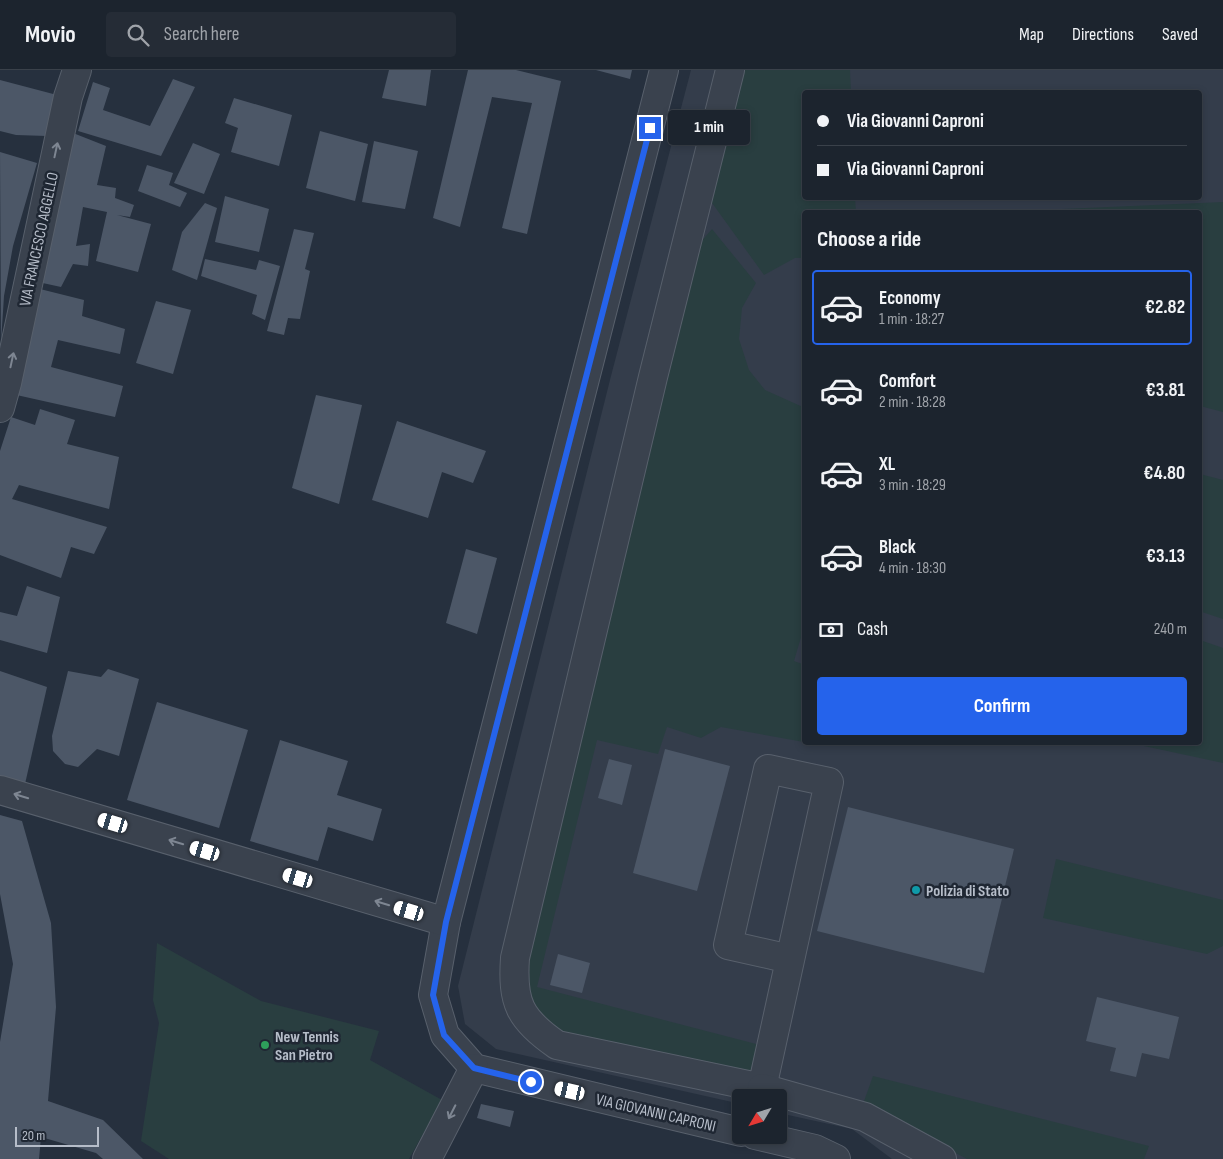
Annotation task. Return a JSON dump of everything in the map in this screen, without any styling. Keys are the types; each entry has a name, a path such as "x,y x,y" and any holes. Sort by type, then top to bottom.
{"street":[{"name":"VIA FRANCESCO AGGELLO","path":"0,408 68,97 77,70"},
{"path":"427,1159 474,1068 444,1035 433,995 446,922 664,70"},
{"path":"730,70 651,386 515,958 513,986 520,1010 525,1017 535,1030 557,1045 762,1088 865,1117 942,1159"},
{"path":"762,1088 829,782 768,769 728,945 790,959"},
{"path":"0,790 446,922"},
{"name":"VIA GIOVANNI CAPRONI","path":"474,1068 732,1130"},
{"path":"788,1143 815,1149 836,1159"}],"shaded area":[{"path":"691,70 1223,70 1223,1159 892,1159 852,1129 788,1115 788,1089 732,1089 732,1102 496,1049 465,1024 458,986 611,376"}],"green space":[{"path":"738,70 850,70 851,90 802,90 802,200 855,200 856,210 802,210 802,258 795,258 764,275 707,196"},
{"path":"1223,202 1223,412 1202,407 1202,210 1040,210"},
{"path":"712,229 756,283 742,308 739,339 749,370 765,390 802,407 802,634 794,661 802,664 802,742 721,727 701,738 667,727 658,754 597,740 537,987 760,1045 754,1075 577,1038 547,1023 527,998 522,982 698,245"},
{"path":"1202,475 1223,480 1223,619 1202,612"},
{"path":"1202,641 1223,648 1223,763 1139,745 1202,745"},
{"path":"1056,859 1223,900 1223,946 1207,954 1043,918"},
{"name":"New Tennis San Pietro","path":"157,943 261,1001 379,1031 370,1060 442,1100 409,1159 169,1159 141,1141 159,1023 153,1000"},
{"path":"873,1076 1149,1146 1144,1159 967,1159 863,1104"}],"building":[{"path":"389,70 431,70 426,106 382,98"},
{"path":"468,70 516,70 561,81 527,234 502,228 532,103 492,97 460,227 433,218"},
{"path":"596,70 632,70 630,79"},
{"path":"173,79 195,87 161,156 78,131 93,82 110,88 103,110 150,126"},
{"path":"0,80 57,95 47,136 16,135 0,131"},
{"path":"234,98 292,115 279,166 231,152 238,128 225,123"},
{"path":"320,131 368,144 355,201 306,188"},
{"path":"73,133 106,146 97,185 116,188 115,198 134,205 130,217 117,215 151,224 138,272 96,261 107,212 83,207 76,246 90,244 88,266 73,264 61,287 38,282"},
{"path":"374,141 418,151 405,209 362,202"},
{"path":"193,143 220,154 204,194 174,183"},
{"path":"0,152 37,163 13,246 4,296 1,343"},
{"path":"147,165 173,173 169,185 187,193 180,207 138,191"},
{"path":"225,196 269,209 259,252 215,242"},
{"path":"205,203 217,208 197,280 172,270 182,232"},
{"path":"294,229 314,233 305,269 310,271 300,319 288,318 284,335 267,331"},
{"path":"205,259 256,270 259,260 280,266 265,320 252,314 257,295 201,276"},
{"path":"36,288 84,300 82,316 125,329 120,354 58,340 51,367 123,386 115,417 12,394"},
{"path":"156,301 191,310 173,374 136,363"},
{"path":"316,395 362,405 339,504 292,488"},
{"path":"40,409 75,420 67,444 119,457 109,509 19,485 12,499 107,527 94,554 71,547 61,578 0,555 0,451 11,417 35,425"},
{"path":"397,421 486,451 473,483 442,472 428,518 372,500"},
{"path":"466,549 497,558 477,634 446,623"},
{"path":"27,586 60,597 47,653 0,640 0,612 17,616"},
{"path":"108,669 139,679 119,756 97,749 78,767 65,764 53,751 52,736 68,671 101,677"},
{"path":"0,671 47,687 25,784 0,779"},
{"path":"157,702 248,730 219,828 127,800"},
{"path":"280,740 348,761 337,795 382,809 373,841 328,827 318,861 250,841"},
{"path":"665,749 730,766 697,891 633,873"},
{"path":"609,759 632,765 622,805 598,798"},
{"name":"Polizia di Stato","path":"848,807 1014,849 984,973 817,931"},
{"path":"0,815 22,821 51,923 56,1007 48,1101 103,1120 143,1159 103,1159 96,1153 41,1137 39,1159 0,1159 0,1042 13,964 0,894"},
{"path":"558,954 590,963 582,993 550,985"},
{"path":"1097,997 1179,1017 1169,1059 1142,1053 1136,1077 1110,1071 1116,1048 1086,1041"},
{"path":"481,1104 514,1111 510,1127 477,1118"}],"place":[{"name":"Polizia di Stato","path":"916,890"},
{"name":"New Tennis San Pietro","path":"265,1045"}],"route":[{"path":"531,1082 474,1068 444,1035 433,995 446,922 650,128"}]}
